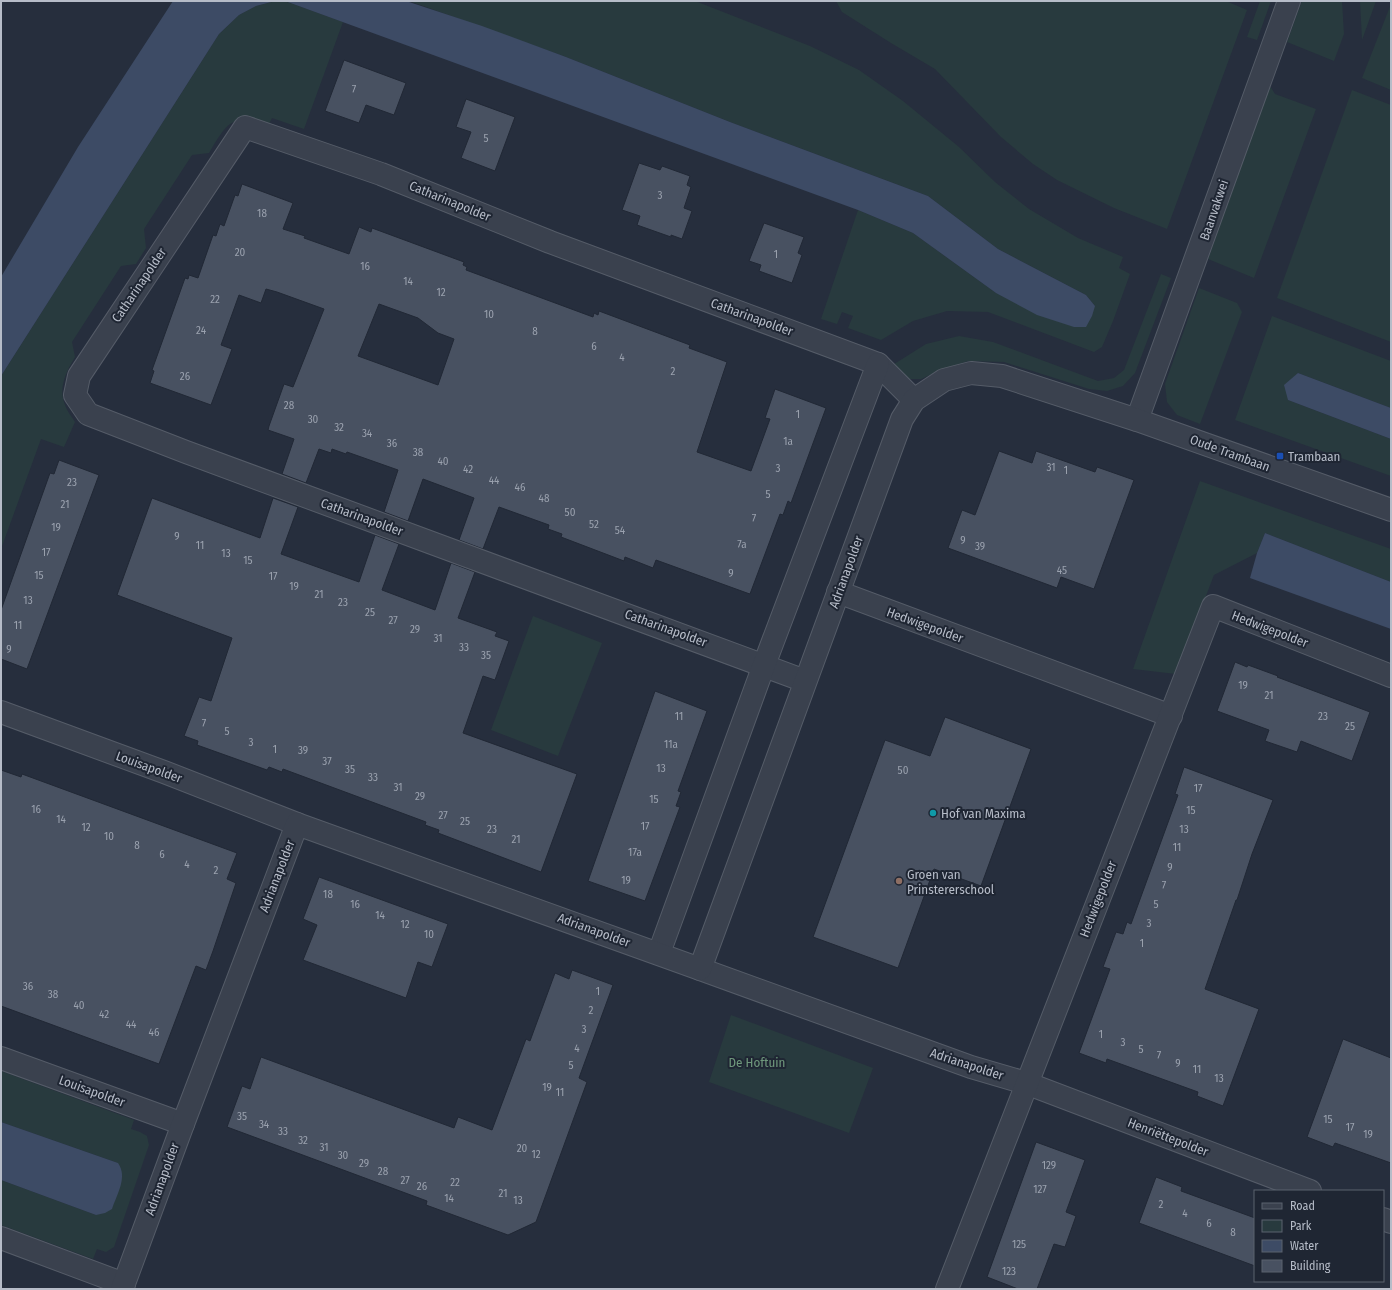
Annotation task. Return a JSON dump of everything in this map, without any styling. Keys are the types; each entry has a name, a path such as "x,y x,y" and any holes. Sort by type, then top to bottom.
{"street":[{"name":"Baanvakwei","path":"1137,420 1289,1"},
{"name":"Catharinapolder","path":"805,681 186,452 88,414 75,395 79,376 245,127 381,174 550,242 878,364 914,400"},
{"path":"659,954 764,665 878,364"},
{"name":"Adrianapolder","path":"700,969 902,418 914,400 944,380 971,373 1002,376 1137,420"},
{"name":"Oude Trambaan","path":"1137,420 1391,510"},
{"name":"Hedwigepolder","path":"838,592 1171,716"},
{"name":"Hedwigepolder","path":"1026,1083 1213,606 1391,676"},
{"name":"Louisapolder","path":"1,712 164,772 297,824"},
{"name":"Adrianapolder","path":"123,1287 297,824 971,1067 1026,1083"},
{"name":"Louisapolder","path":"1,1058 183,1124"},
{"path":"946,1289 1026,1083"},
{"name":"Henriëttepolder","path":"1026,1083 1307,1190"},
{"path":"1,1238 123,1287"}],"green space":[{"path":"275,1 285,1 343,22 304,129 272,118 268,126 246,120 238,120 226,128 209,153 192,155 144,229 146,248 136,264 121,266 72,342 75,357 66,374 62,392 68,412 75,422 64,447 41,439 1,549 1,376 219,34 239,15 256,6"},
{"path":"409,1 695,1 810,46 859,70 903,101 959,147 995,182 1029,209 1078,238 1123,257 1119,268 1130,274 1102,347 1094,352 988,312 947,311 913,321 881,340 848,328 853,316 842,312 837,324 821,319 858,210 913,233 996,293 1095,306 1086,295 998,249 928,196 730,122 566,57"},
{"path":"836,1 1226,1 1247,10 1167,229 1114,208 1057,180 1033,164 1001,137 935,69 842,12"},
{"path":"1260,1 1271,1 1257,40 1247,37"},
{"path":"1302,1 1342,1 1344,34 1334,61 1287,42"},
{"path":"1360,1 1376,1 1362,40"},
{"path":"1391,4 1391,90 1362,78"},
{"path":"1270,86 1275,94 1316,109 1254,278 1208,259"},
{"path":"1352,90 1391,105 1391,342 1277,298"},
{"path":"1161,274 1171,278 1135,373 1123,386 1107,391 1089,389 1004,362 968,361 921,379 907,379 891,366 926,344 959,336 993,342 1098,381 1114,378 1124,370"},
{"path":"1199,288 1237,303 1242,312 1200,424 1177,415 1167,402 1165,384"},
{"path":"1272,316 1391,361 1391,408 1298,373 1288,400 1391,439 1391,476 1235,420"},
{"path":"1200,481 1391,549 1391,582 1265,533 1257,553 1214,575 1176,674 1133,669"},
{"path":"533,616 602,643 558,756 491,730"},
{"name":"De Hoftuin","path":"731,1015 873,1068 849,1133 709,1082"},
{"path":"1,1071 134,1120 131,1129 147,1136 149,1145 114,1247 106,1252 97,1249 93,1259 1,1225 1,1180 96,1215 118,1163 1,1122"}],"water":[{"path":"173,1 275,1 256,6 239,15 219,34 1,376 1,277 78,147"},
{"path":"285,1 406,1 482,26 566,57 730,122 928,196 998,249 1086,295 1095,306 1092,316 1086,327 1074,327 1037,315 996,293 913,233 858,210"},
{"path":"1298,373 1391,408 1391,439 1288,400 1284,385"},
{"path":"1265,533 1391,582 1391,629 1250,578 1257,553"},
{"path":"1,1122 118,1163 121,1168 122,1180 112,1209 105,1213 96,1215 1,1180"}],"building":[{"path":"344,60 406,83 394,115 366,105 359,123 325,111"},
{"path":"466,99 515,117 495,171 461,158 471,132 456,127"},
{"path":"639,163 660,170 662,166 690,176 687,185 691,187 684,208 692,211 682,239 671,235 671,237 637,225 640,216 622,210"},
{"path":"242,184 293,203 283,229 305,236 304,238 349,254 359,227 371,232 372,228 464,262 463,265 467,267 466,270 593,317 594,313 598,315 599,311 690,345 689,348 727,362 697,452 751,471 770,419 765,418 775,389 826,408 791,503 788,501 783,515 780,514 750,594 656,560 653,568 625,557 624,561 561,537 562,534 548,529 549,525 499,507 483,549 459,540 474,498 423,479 408,521 384,512 398,470 347,452 346,454 332,449 331,453 319,449 306,483 282,474 294,439 268,430 269,426 284,384 293,387 324,309 277,292 266,289 261,303 239,295 221,345 232,349 211,405 150,383 154,371 152,370 185,278 188,279 189,275 198,278 213,235 216,236 220,224 224,226 235,195 238,196","holes":["379,304 418,318 438,333 454,339 438,385 358,356"]},
{"path":"764,223 804,237 798,253 802,255 792,283 759,271 761,265 749,261"},
{"path":"999,451 1032,463 1036,451 1095,472 1097,467 1134,480 1094,589 1061,577 1057,588 948,548 962,510 975,515"},
{"path":"59,460 99,475 27,669 1,659 1,610 50,473 54,474"},
{"path":"152,498 260,538 273,498 298,507 281,554 359,582 375,535 399,544 382,590 435,610 451,563 475,572 458,618 497,632 495,636 509,641 495,680 483,676 463,733 577,774 541,872 438,833 439,830 425,825 426,822 283,769 282,772 269,767 267,770 197,745 198,741 184,736 199,697 211,701 232,638 117,595"},
{"path":"1235,662 1278,676 1277,677 1370,712 1352,761 1301,741 1297,752 1265,741 1269,730 1217,711"},
{"path":"655,691 707,711 678,791 681,792 676,806 680,807 645,901 588,881"},
{"name":"Hof van Maxima","path":"945,717 1031,749 981,886 934,869 898,968 813,937 885,740 930,756"},
{"path":"1184,767 1273,800 1252,854 1205,989 1259,1009 1223,1106 1197,1096 1198,1092 1107,1059 1106,1063 1079,1053 1110,969 1103,967 1116,932 1123,934 1127,922 1131,924 1178,795 1175,794"},
{"path":"1,770 21,777 22,774 237,853 227,879 236,883 206,970 196,966 159,1064 1,1006"},
{"path":"319,877 448,924 432,967 418,962 406,998 303,960 317,925 303,919"},
{"path":"572,970 613,985 579,1078 587,1082 536,1222 508,1235 426,1205 427,1201 227,1127 242,1086 250,1089 261,1057 454,1128 458,1117 492,1130 526,1039 530,1041 555,973 569,979"},
{"path":"1343,1039 1391,1058 1391,1163 1335,1143 1333,1147 1307,1137"},
{"path":"1036,1142 1085,1160 1066,1212 1076,1216 1065,1247 1054,1244 1037,1289 1018,1289 987,1277"},
{"path":"1156,1177 1182,1187 1181,1191 1254,1218 1254,1266 1139,1223"}],"place":[{"name":"Trambaan","path":"1280,456"},
{"name":"Hof van Maxima","path":"933,813"},
{"name":"Groen van Prinstererschool","path":"899,881"}]}
